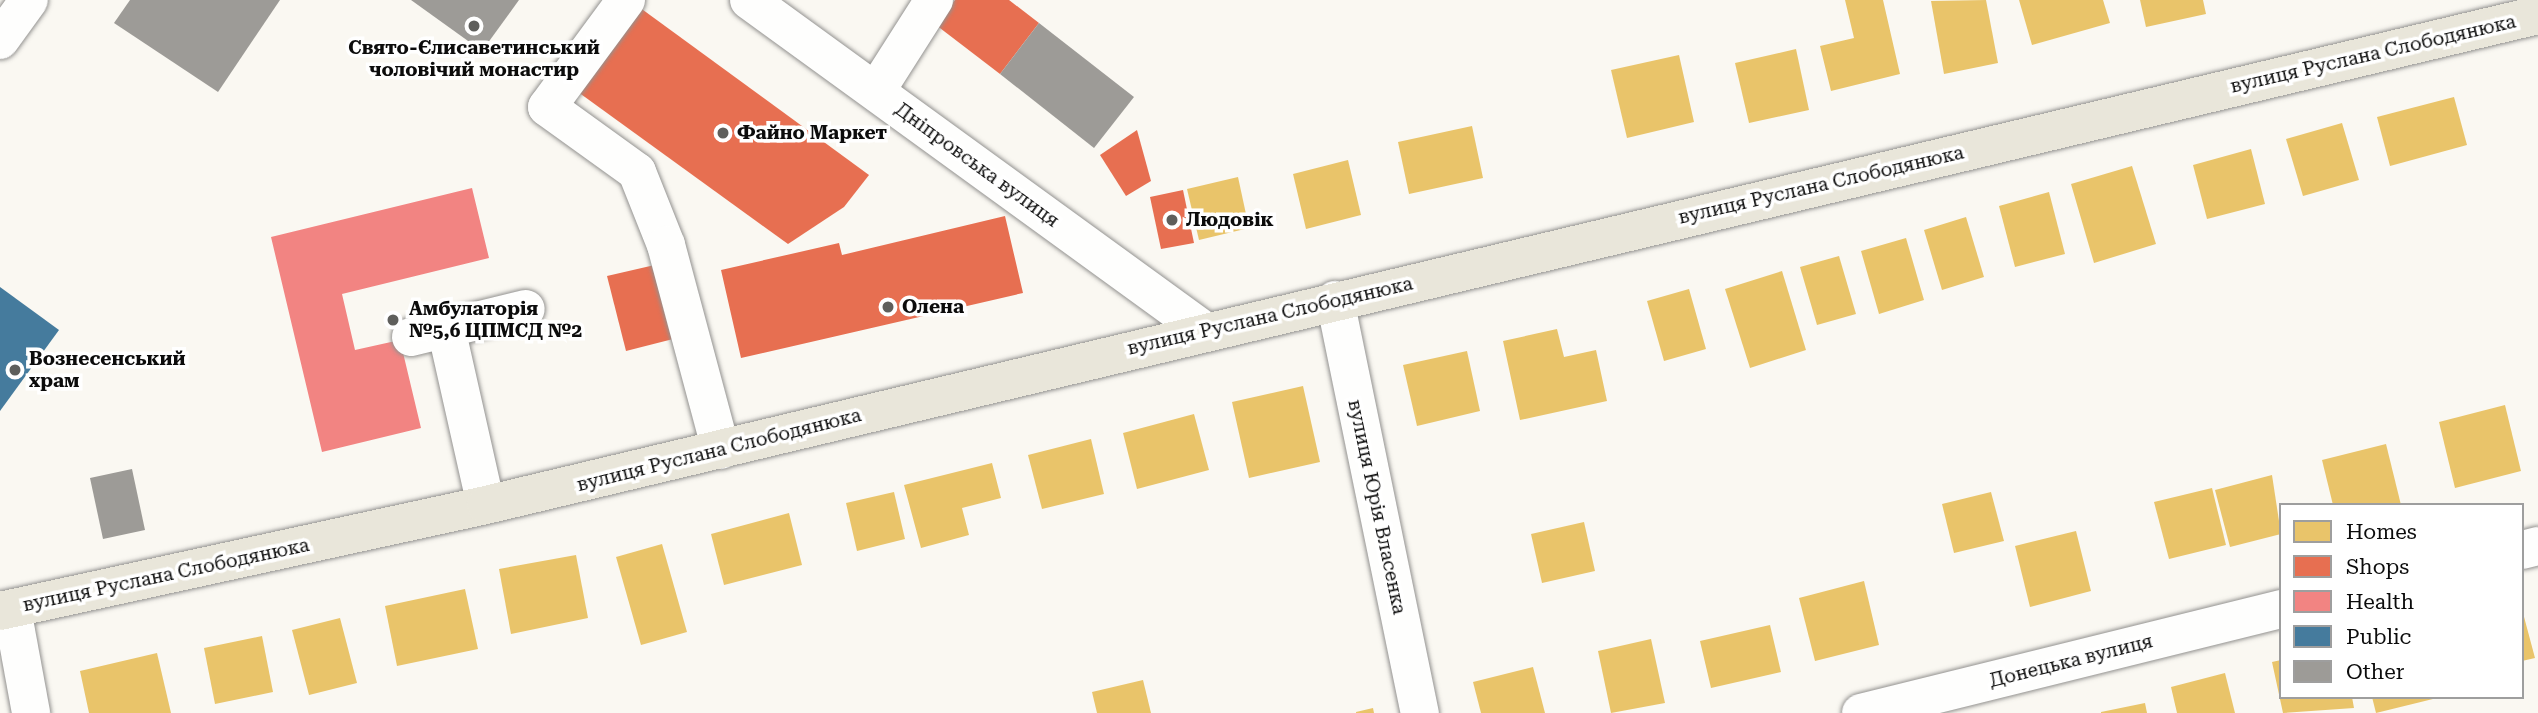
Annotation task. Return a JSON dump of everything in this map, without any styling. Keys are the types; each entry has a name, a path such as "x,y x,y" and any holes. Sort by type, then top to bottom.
{"main road":[{"name":"вулиця Руслана Слободянюка","path":"6,610 486,505 721,450 1205,331 2538,15"}],"street":[{"path":"626,0 547,107 637,172 666,245 721,450"},
{"name":"Дніпровська вулиця","path":"749,0 1205,331"},
{"path":"876,91 934,0"},
{"name":"вулиця Юрія Власенка","path":"1335,300 1420,713"},
{"path":"486,505 429,332 526,309"},
{"name":"Донецька вулиця","path":"1861,713 2279,609"},
{"path":"6,610 31,713"}],"building: Homes":[{"path":"1845,0 1883,0 1900,74 1831,91 1820,46 1854,38"},
{"path":"1986,0 1998,63 1944,74 1931,1"},
{"path":"2019,0 2103,0 2110,23 2032,45"},
{"path":"2140,0 2203,0 2206,14 2146,27"},
{"path":"1796,49 1809,110 1749,123 1735,63"},
{"path":"1679,55 1694,122 1627,138 1611,70"},
{"path":"2454,97 2467,145 2390,166 2377,117"},
{"path":"2342,123 2359,180 2303,196 2286,139"},
{"path":"1472,126 1483,178 1409,194 1398,142"},
{"path":"2251,149 2265,204 2207,219 2193,165"},
{"path":"1348,160 1361,215 1306,229 1293,174"},
{"path":"2132,166 2156,244 2094,263 2071,184"},
{"path":"1238,177 1249,228 1199,240 1187,189"},
{"path":"2049,192 2065,254 2015,267 1999,206"},
{"path":"1966,217 1984,277 1942,290 1924,230"},
{"path":"1906,238 1924,300 1879,314 1861,251"},
{"path":"1839,256 1856,314 1817,325 1800,267"},
{"path":"1782,271 1806,350 1750,368 1725,289"},
{"path":"1689,289 1706,349 1664,361 1647,301"},
{"path":"1557,329 1564,357 1596,350 1607,401 1520,420 1503,341"},
{"path":"1467,351 1480,411 1417,426 1403,365"},
{"path":"1303,386 1320,462 1249,478 1232,402"},
{"path":"2505,405 2521,471 2455,488 2439,422"},
{"path":"1194,414 1209,470 1137,489 1123,433"},
{"path":"1091,439 1104,494 1042,509 1028,455"},
{"path":"2386,444 2401,503 2333,503 2322,460"},
{"path":"992,463 1001,498 962,508 969,535 921,548 904,485"},
{"path":"2272,475 2279,535 2230,547 2215,490"},
{"path":"2212,488 2226,545 2169,559 2154,502"},
{"path":"894,492 905,539 857,551 846,503"},
{"path":"1991,492 2004,541 1954,553 1942,504"},
{"path":"789,513 802,565 724,585 711,534"},
{"path":"1584,522 1595,571 1542,583 1531,534"},
{"path":"2076,531 2091,591 2030,607 2015,546"},
{"path":"662,544 687,632 641,645 616,557"},
{"path":"576,555 588,618 511,634 499,569"},
{"path":"1864,581 1879,645 1815,661 1799,598"},
{"path":"465,589 478,649 397,666 385,606"},
{"path":"2524,617 2535,658 2524,661"},
{"path":"340,618 357,683 309,695 292,630"},
{"path":"1770,625 1781,672 1711,688 1700,641"},
{"path":"262,636 273,692 215,704 204,648"},
{"path":"1651,639 1665,703 1611,713 1598,651"},
{"path":"157,653 171,713 89,713 80,671"},
{"path":"2279,660 2279,694 2272,662"},
{"path":"1533,667 1545,713 1481,713 1473,682"},
{"path":"2225,673 2235,713 2177,713 2171,687"},
{"path":"1143,680 1151,713 1097,713 1092,692"},
{"path":"2280,699 2352,699 2354,708 2283,713"},
{"path":"2372,699 2433,699 2376,713"},
{"path":"2145,703 2147,713 2101,713 2101,712"},
{"path":"1373,708 1374,713 1356,713 1356,712"}],"building: Shops":[{"path":"955,0 1009,0 1039,23 1000,74 936,25"},
{"name":"Файно Маркет","path":"639,7 869,175 844,207 788,244 578,92"},
{"path":"1137,130 1151,181 1126,196 1100,155"},
{"name":"Людовік","path":"1183,190 1194,243 1161,249 1150,197"},
{"path":"1005,216 1023,293 741,358 721,270 839,243 842,255"},
{"path":"659,264 677,338 626,351 607,276"}],"building: Health":[{"path":"472,188 489,258 342,294 355,350 400,340 421,428 322,452 271,237"}],"building: Public":[{"name":"Вознесенський храм","path":"0,287 59,330 0,411"}],"building: Other":[{"path":"130,0 280,0 218,92 114,23"},
{"name":"Свято-Єлисаветинський чоловічий монастир","path":"411,0 519,0 482,51"},
{"path":"1039,23 1134,97 1094,148 1000,74"},
{"path":"132,469 145,530 103,539 90,478"}],"place":[{"name":"Свято-Єлисаветинський чоловічий монастир","path":"474,26"},
{"name":"Файно Маркет","path":"723,133"},
{"name":"Людовік","path":"1172,220"},
{"name":"Олена","path":"888,307"},
{"name":"Амбулаторія №5,6 ЦПМСД №2","path":"393,320"},
{"name":"Вознесенський храм","path":"15,370"}]}
